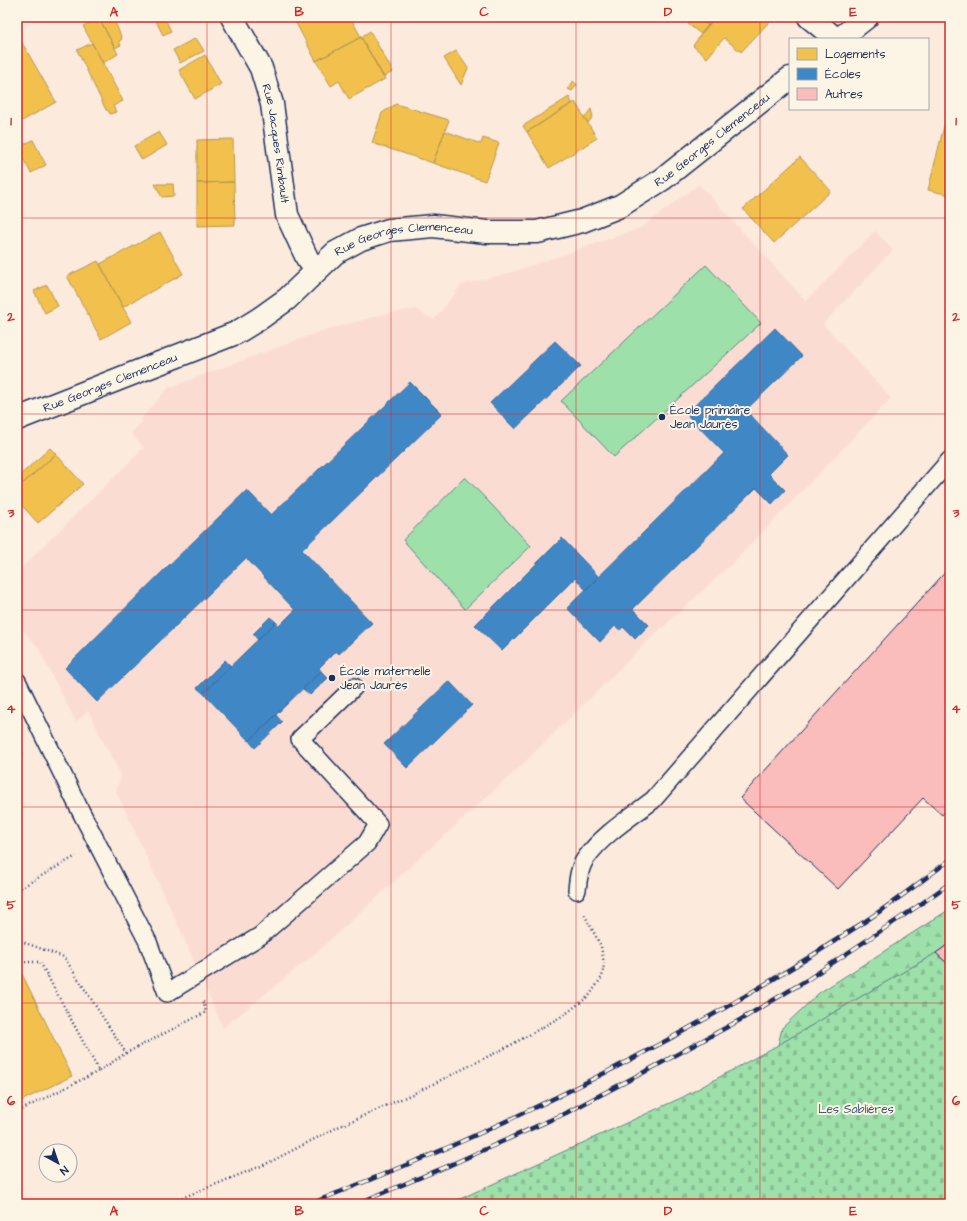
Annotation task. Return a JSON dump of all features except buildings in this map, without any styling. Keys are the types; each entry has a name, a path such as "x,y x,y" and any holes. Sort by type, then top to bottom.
{"street":[{"name":"Rue Jacques Rimbault","path":"232,17 261,68 272,104 287,215 307,258 316,270"},
{"path":"809,17 835,38"},
{"path":"840,38 867,17"},
{"name":"Rue Georges Clemenceau","path":"17,419 236,333 287,299 335,253 361,239 389,230 434,226 487,232 537,232 582,221 620,206 663,179 789,79"}],"lane":[{"path":"577,890 579,875 585,859 606,836 653,800 950,460"},
{"path":"17,681 148,942 167,993 260,936 367,843 378,824 300,740 354,687"}],"path":[{"path":"17,890 64,862 98,845"},
{"path":"167,1204 266,1164 338,1127 419,1091 511,1045 564,1015 589,996 602,978 604,964 601,946 580,907 577,890"},
{"path":"17,940 64,957 126,1053"},
{"path":"17,962 40,962 99,1071"},
{"path":"17,1112 99,1071 126,1053 206,1012 202,1000"}],"shaded area":[{"name":"École maternelle Jean Jaurès","path":"699,184 806,301 875,231 893,250 823,324 891,398 736,560 650,639 525,762 317,952 223,1028 179,927 116,791 121,776 88,711 76,722 37,646 21,629 17,621 17,572 144,448 131,433 142,422 140,420 168,388 319,332 380,315 415,309 434,320 461,285 512,272 641,228"}],"green space":[{"path":"706,265 761,323 614,457 561,401"},
{"path":"465,477 531,546 465,609 403,540"},
{"path":"950,909 950,943 936,953 778,1045 782,1028 819,993"},
{"name":"Les Sablières","path":"936,953 950,966 950,1204 449,1204 683,1097 778,1045"}],"railway":[{"path":"310,1204 432,1154 502,1123 555,1098 660,1044 762,986 861,924 884,909 950,860"},
{"path":"356,1204 448,1166 566,1113 652,1068 740,1020 807,980 950,883"}],"place":[{"name":"École primaire Jean Jaurès","path":"662,417"},
{"name":"École maternelle Jean Jaurès","path":"332,678"}]}
